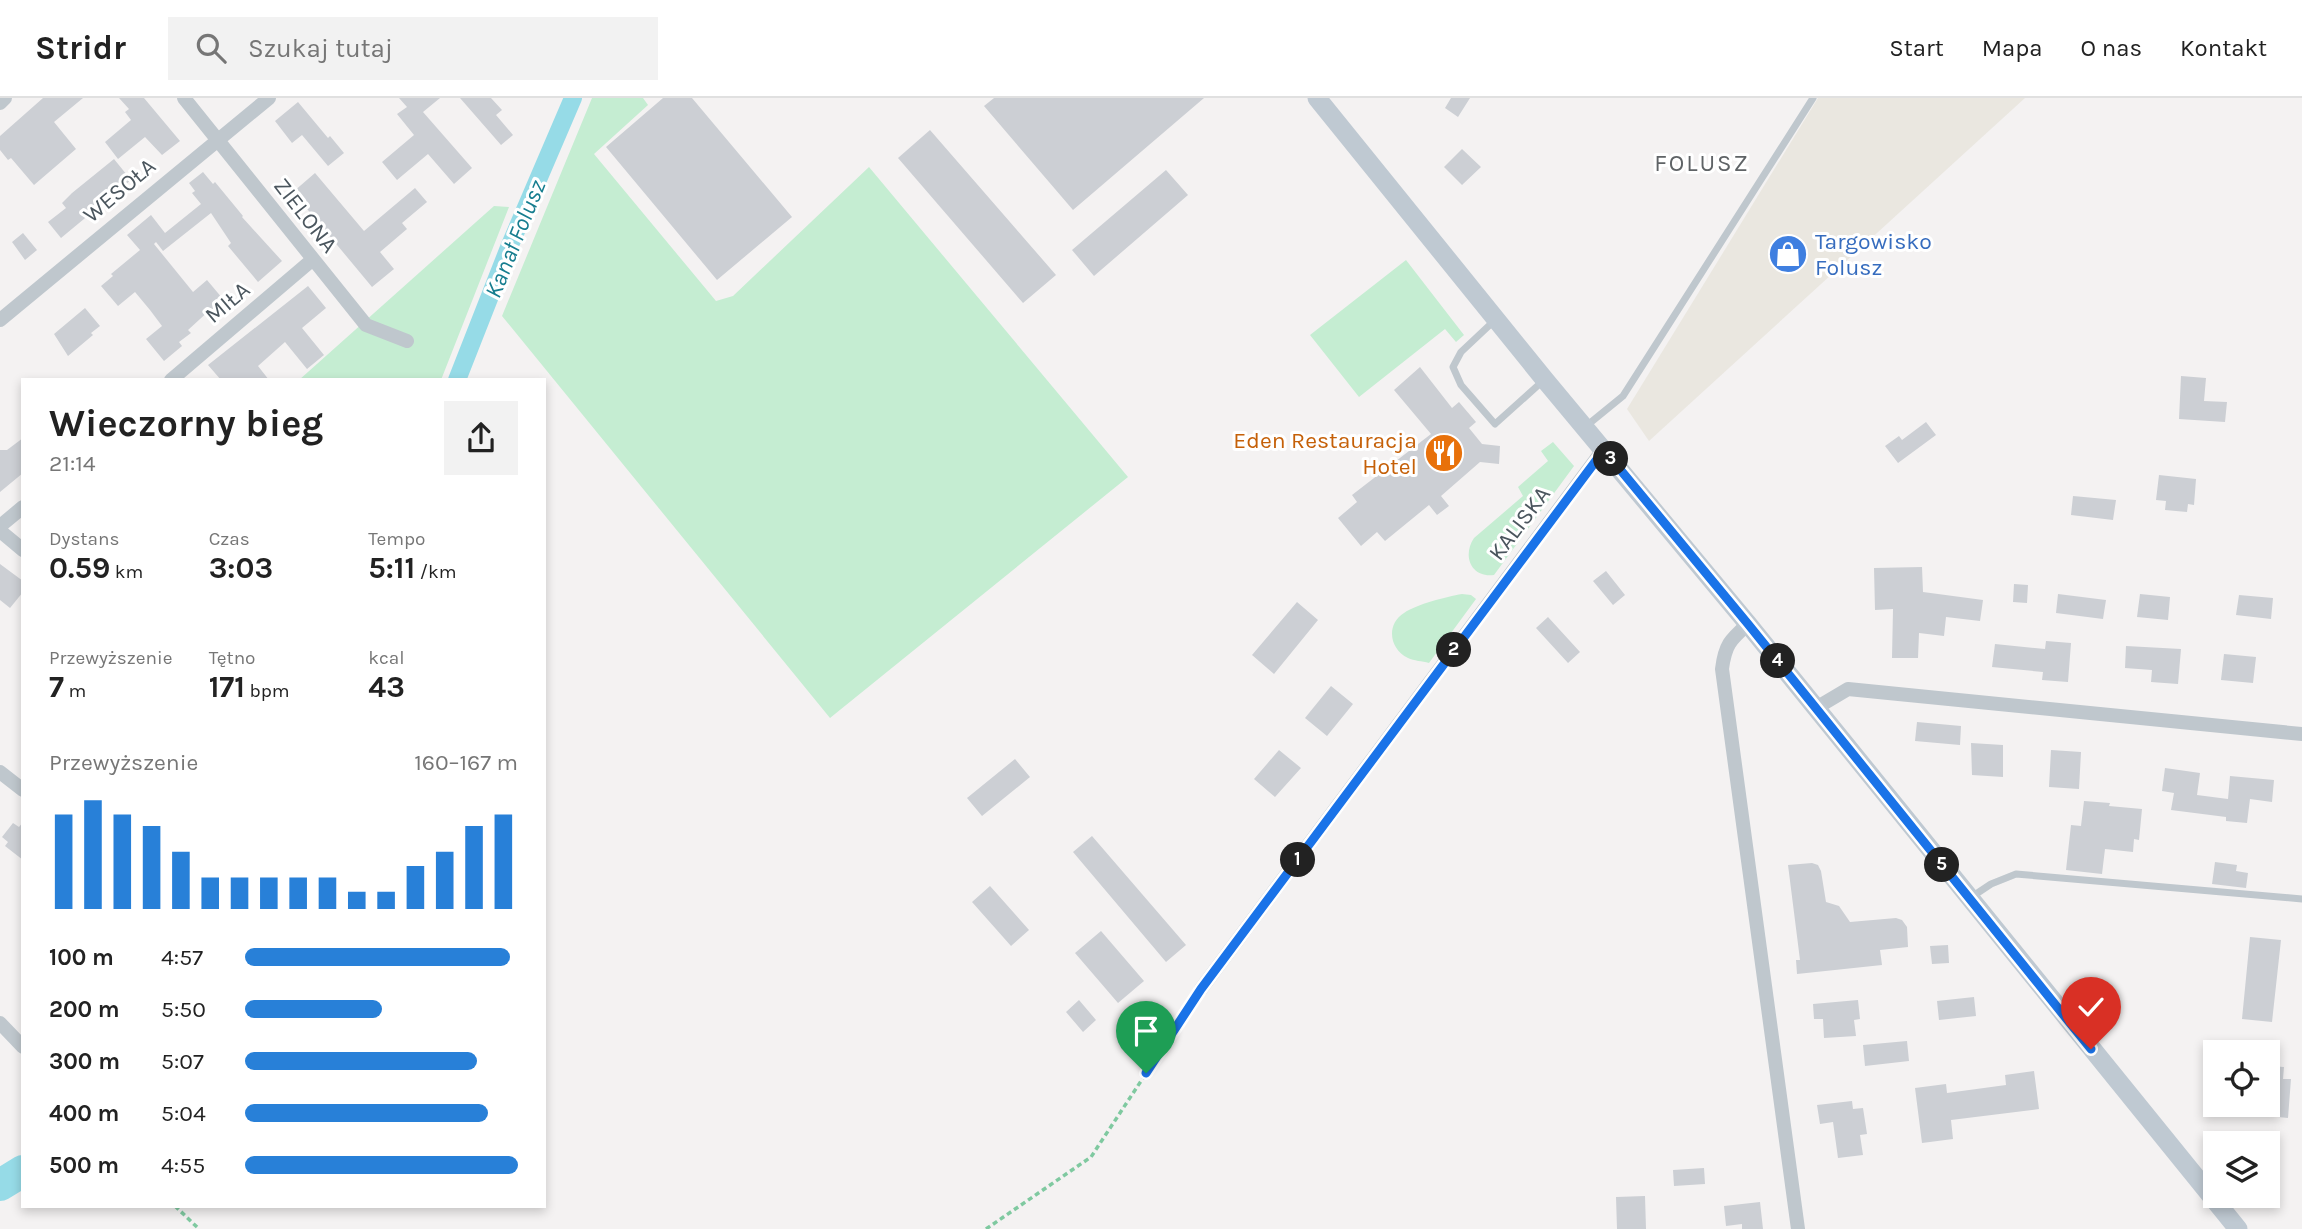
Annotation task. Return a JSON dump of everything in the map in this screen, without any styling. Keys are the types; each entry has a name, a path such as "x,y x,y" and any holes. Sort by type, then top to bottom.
{"main road":[{"path":"1317,98 2238,1229"}],"street":[{"path":"0,103 5,98"},
{"name":"ZIELONA","path":"184,98 366,325 407,341"},
{"name":"WESOŁA","path":"0,320 217,138 269,98"},
{"name":"MIŁA","path":"174,378 312,260"},
{"name":"KALISKA","path":"1201,989 1604,450"},
{"path":"21,509 0,529 21,548"},
{"path":"1748,624 1729,641 1721,669 1798,1229"},
{"path":"1816,708 1848,689 2302,734"},
{"path":"0,772 21,788"},
{"path":"0,1023 21,1045"}],"lane":[{"path":"1584,427 1623,396 1813,98"},
{"path":"1496,319 1461,352 1454,367 1461,386 1495,424 1545,380"},
{"path":"1970,898 1991,884 2016,874 2302,899"}],"path":[{"path":"986,1229 1091,1157 1201,989"},
{"path":"178,1208 199,1229"}],"shaded area":[{"name":"Targowisko Folusz","path":"1818,98 2025,98 1649,441 1627,409"}],"green space":[{"path":"592,98 643,98 648,105 594,154 716,301 733,296 869,167 1128,477 830,718 502,316"},
{"path":"494,206 509,207 442,378 301,378"},
{"path":"1406,260 1464,335 1456,342 1445,329 1359,397 1310,335"},
{"path":"1553,442 1574,466 1494,575 1479,573 1469,558 1470,545 1474,538 1523,496 1518,487 1548,461 1541,451"},
{"path":"1462,594 1476,599 1429,663 1408,658 1397,649 1392,630 1398,618 1424,604"}],"building":[{"path":"43,98 83,98 54,122 76,149 34,185 11,158 8,160 0,150 0,136"},
{"path":"119,98 144,98 180,141 162,155 145,137 118,159 105,142 131,120 125,112 129,109"},
{"path":"399,98 440,98 423,112 472,168 454,184 428,154 397,180 382,162 414,135 397,114 407,107"},
{"path":"460,98 491,98 502,110 496,115 513,135 501,145"},
{"path":"663,98 692,98 792,217 717,280 606,147"},
{"path":"994,98 1204,98 1073,210 984,106"},
{"path":"1451,98 1470,98 1458,117 1445,108"},
{"path":"298,102 344,153 328,166 302,135 292,143 275,121"},
{"path":"930,130 1056,275 1023,303 898,158"},
{"path":"1462,149 1481,167 1462,185 1444,167"},
{"path":"114,159 131,180 61,238 48,222 66,208 62,203 72,193"},
{"path":"1166,170 1188,195 1094,276 1072,250"},
{"path":"203,172 213,184 215,182 282,261 258,282 228,246 231,243 211,213 163,251 156,242 154,244 193,292 207,280 228,305 217,315 211,309 188,330 191,333 179,342 182,346 164,361 146,339 162,326 135,292 118,306 101,286 140,250 127,235 151,215 165,233 201,204 192,193 195,191 189,183"},
{"path":"315,173 364,231 415,188 427,202 402,223 407,229 380,252 394,269 372,287 293,192"},
{"path":"23,233 37,250 25,260 12,242"},
{"path":"308,286 326,308 302,328 324,355 307,369 285,342 258,366 267,378 219,378 208,365"},
{"path":"85,308 100,326 68,356 54,334"},
{"name":"Eden Restauracja Hotel","path":"1420,367 1452,408 1459,402 1476,422 1469,428 1482,444 1500,446 1499,464 1480,462 1441,496 1449,506 1437,515 1429,505 1385,541 1377,532 1361,546 1338,518 1357,502 1352,495 1431,434 1394,390"},
{"path":"2181,376 2206,378 2204,401 2227,402 2225,422 2179,419"},
{"path":"1926,422 1936,435 1898,463 1885,446 1899,436 1902,440"},
{"path":"21,440 21,475 0,492 0,450 7,450"},
{"path":"2159,475 2196,479 2194,505 2188,504 2187,512 2165,510 2166,501 2156,500"},
{"path":"2073,496 2116,500 2113,520 2071,515"},
{"path":"0,564 21,580 21,594 10,608 0,600"},
{"path":"1922,567 1923,592 1983,600 1980,621 1946,617 1944,636 1919,633 1918,658 1892,658 1893,609 1875,610 1874,568"},
{"path":"1606,571 1625,595 1613,605 1593,581"},
{"path":"2014,584 2028,585 2027,603 2013,602"},
{"path":"2058,594 2106,600 2103,619 2056,613"},
{"path":"2140,594 2170,597 2168,620 2137,617"},
{"path":"2239,595 2273,598 2271,619 2236,615"},
{"path":"1297,602 1318,620 1274,674 1252,655"},
{"path":"1548,617 1580,652 1568,663 1536,628"},
{"path":"2046,641 2071,643 2068,682 2042,680 2043,672 1992,667 1995,644 2045,649"},
{"path":"2126,646 2181,649 2178,684 2151,682 2152,670 2125,668"},
{"path":"2224,654 2256,657 2253,683 2221,680"},
{"path":"1331,686 1353,704 1327,736 1305,718"},
{"path":"1917,722 1961,726 1960,745 1915,741"},
{"path":"1971,743 2003,745 2003,777 1972,775"},
{"path":"1279,750 1301,768 1275,797 1254,779"},
{"path":"2051,750 2081,752 2079,789 2049,787"},
{"path":"1015,759 1030,777 982,816 967,798"},
{"path":"2165,768 2200,773 2197,795 2228,799 2230,776 2274,780 2272,802 2250,799 2247,823 2226,821 2226,817 2171,810 2174,793 2162,791"},
{"path":"2084,801 2142,809 2139,840 2134,839 2133,852 2105,849 2102,874 2066,870 2071,825 2081,826"},
{"path":"13,823 19,827 21,824 21,858 5,846 8,842 2,837"},
{"path":"1092,836 1186,945 1166,962 1073,852"},
{"path":"2215,862 2237,865 2236,871 2248,873 2246,888 2212,884"},
{"path":"1788,865 1818,865 1821,871 1826,902 1839,906 1850,922 1896,918 1902,920 1907,927 1908,947 1880,950 1882,965 1797,974 1796,960 1800,960"},
{"path":"990,886 1029,930 1011,946 972,902"},
{"path":"1101,931 1144,981 1118,1003 1075,953"},
{"path":"2250,937 2281,940 2272,1022 2242,1019"},
{"path":"1948,945 1949,963 1932,964 1930,946"},
{"path":"1974,997 1976,1016 1939,1020 1937,1001"},
{"path":"1079,1000 1096,1020 1083,1032 1066,1012"},
{"path":"1858,1000 1860,1019 1854,1020 1856,1036 1824,1038 1823,1019 1814,1019 1813,1004"},
{"path":"1907,1041 1909,1061 1865,1066 1863,1045"},
{"path":"2280,1067 2284,1067 2283,1079 2291,1079 2288,1118 2278,1117"},
{"path":"2034,1071 2039,1109 1951,1120 1953,1139 1922,1143 1915,1088 1946,1084 1947,1093 2006,1085 2005,1075"},
{"path":"1852,1101 1853,1109 1863,1108 1867,1134 1860,1135 1863,1155 1838,1158 1833,1122 1820,1124 1817,1105"},
{"path":"1704,1168 1705,1184 1674,1186 1673,1170"},
{"path":"1645,1196 1646,1229 1617,1229 1616,1197"},
{"path":"1760,1202 1763,1229 1742,1229 1742,1224 1726,1226 1724,1206"}],"waterway":[{"name":"Kanał Folusz","path":"458,378 510,245 573,98"},
{"name":"Kanał Folusz","path":"0,1185 21,1172"}],"place":[{"name":"Targowisko Folusz","path":"1788,254"},
{"name":"Eden Restauracja Hotel","path":"1444,453"}],"district":[{"name":"FOLUSZ","path":"1702,163"}],"route":[{"path":"1146,1073 1201,989 1604,450 2091,1049"}]}
